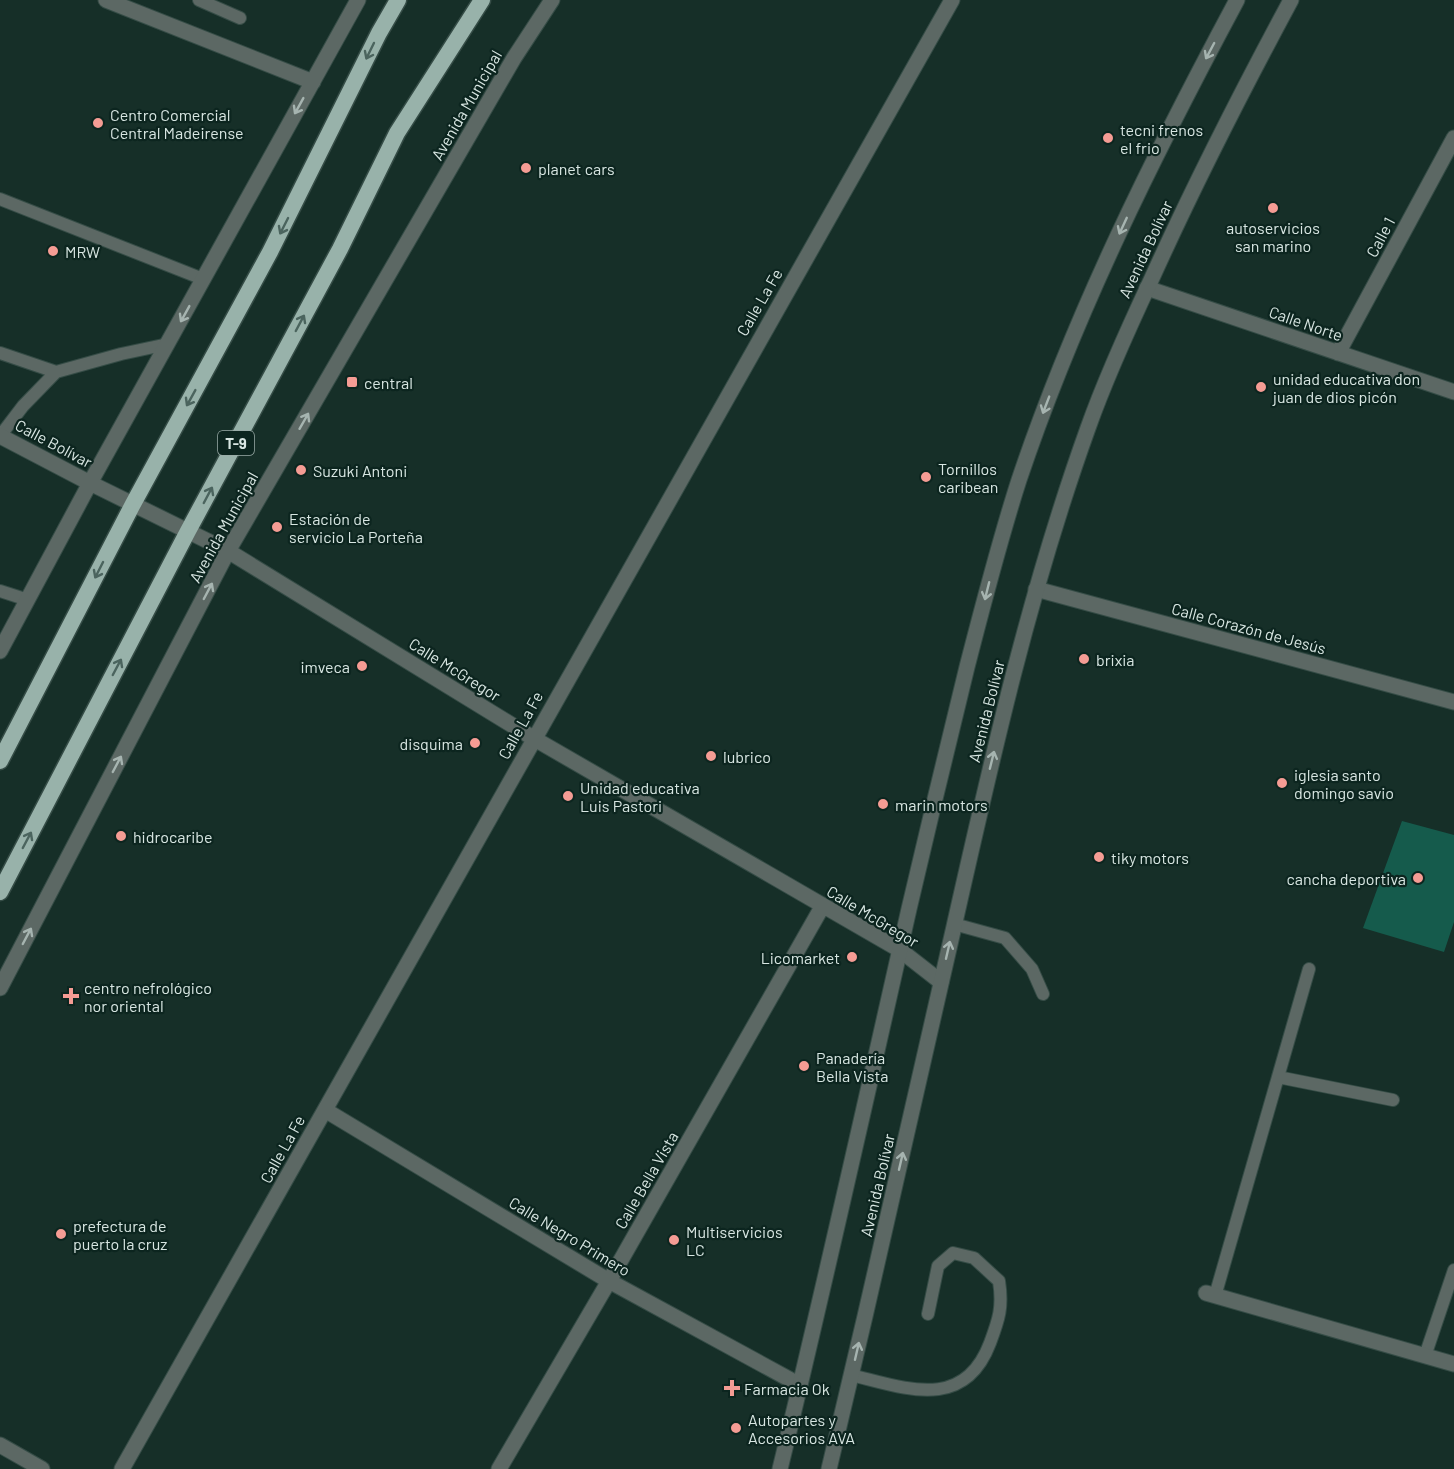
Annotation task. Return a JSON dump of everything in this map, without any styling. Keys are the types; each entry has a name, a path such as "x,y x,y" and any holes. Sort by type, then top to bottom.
{"highway":[{"path":"0,761 133,504 270,252 379,33 398,0"},
{"name":"Avenida Municipal","path":"0,892 188,531 340,249 397,133 482,0"}],"street":[{"path":"106,0 313,82"},
{"path":"0,651 90,483 358,0"},
{"name":"Avenida Municipal","path":"0,988 228,551 508,68 552,0"},
{"name":"Calle La Fe","path":"122,1469 952,0"},
{"name":"Avenida Bolívar","path":"780,1469 936,793 991,572 1018,482 1041,417 1085,308 1140,189 1237,0"},
{"name":"Avenida Bolívar","path":"829,1469 980,810 1036,589 1089,424 1147,288 1234,105 1291,0"},
{"name":"Calle 1","path":"1338,353 1454,138"},
{"name":"Calle Norte","path":"1147,288 1454,392"},
{"name":"Calle Bolívar","path":"0,436 133,504"},
{"name":"Calle McGregor","path":"133,504 228,551 533,738 900,950 941,982"},
{"name":"Calle Corazón de Jesús","path":"1036,589 1454,702"},
{"name":"Calle Bella Vista","path":"499,1469 822,907"},
{"name":"Calle Negro Primero","path":"325,1110 609,1281 800,1385"},
{"path":"1211,1294 1454,1364"},
{"path":"0,1445 42,1469"}],"lane":[{"path":"199,0 240,18"},
{"path":"0,199 203,279"},
{"path":"0,436 23,406 56,372 168,344"},
{"path":"0,352 56,372"},
{"path":"0,591 27,600"},
{"path":"954,924 1005,938 1032,969 1043,994"},
{"path":"1211,1294 1309,969"},
{"path":"1278,1077 1393,1100"},
{"path":"851,1375 915,1390 946,1389 971,1375 986,1355 998,1322 1002,1301 999,1281 974,1258 953,1253 938,1266 928,1314"},
{"path":"1425,1356 1454,1270"}],"green space":[{"name":"cancha deportiva","path":"1402,821 1454,835 1454,922 1444,952 1363,928"}],"place":[{"name":"Centro Comercial Central Madeirense","path":"98,123"},
{"name":"tecni frenos el frio","path":"1108,138"},
{"name":"planet cars","path":"526,168"},
{"name":"autoservicios san marino","path":"1273,208"},
{"name":"MRW","path":"53,251"},
{"name":"central","path":"352,382"},
{"name":"unidad educativa don juan de dios picón","path":"1261,387"},
{"name":"Suzuki Antoni","path":"301,470"},
{"name":"Tornillos caribean","path":"926,477"},
{"name":"Estación de servicio La Porteña","path":"277,527"},
{"name":"brixia","path":"1084,659"},
{"name":"imveca","path":"362,666"},
{"name":"disquima","path":"475,743"},
{"name":"lubrico","path":"711,756"},
{"name":"iglesia santo domingo savio","path":"1282,783"},
{"name":"Unidad educativa Luis Pastori","path":"568,796"},
{"name":"marin motors","path":"883,804"},
{"name":"hidrocaribe","path":"121,836"},
{"name":"tiky motors","path":"1099,857"},
{"name":"cancha deportiva","path":"1418,878"},
{"name":"Licomarket","path":"852,957"},
{"name":"centro nefrológico nor oriental","path":"71,996"},
{"name":"Panadería Bella Vista","path":"804,1066"},
{"name":"prefectura de puerto la cruz","path":"61,1234"},
{"name":"Multiservicios LC","path":"674,1240"},
{"name":"Farmacia Ok","path":"732,1388"},
{"name":"Autopartes y Accesorios AVA","path":"736,1428"}]}
